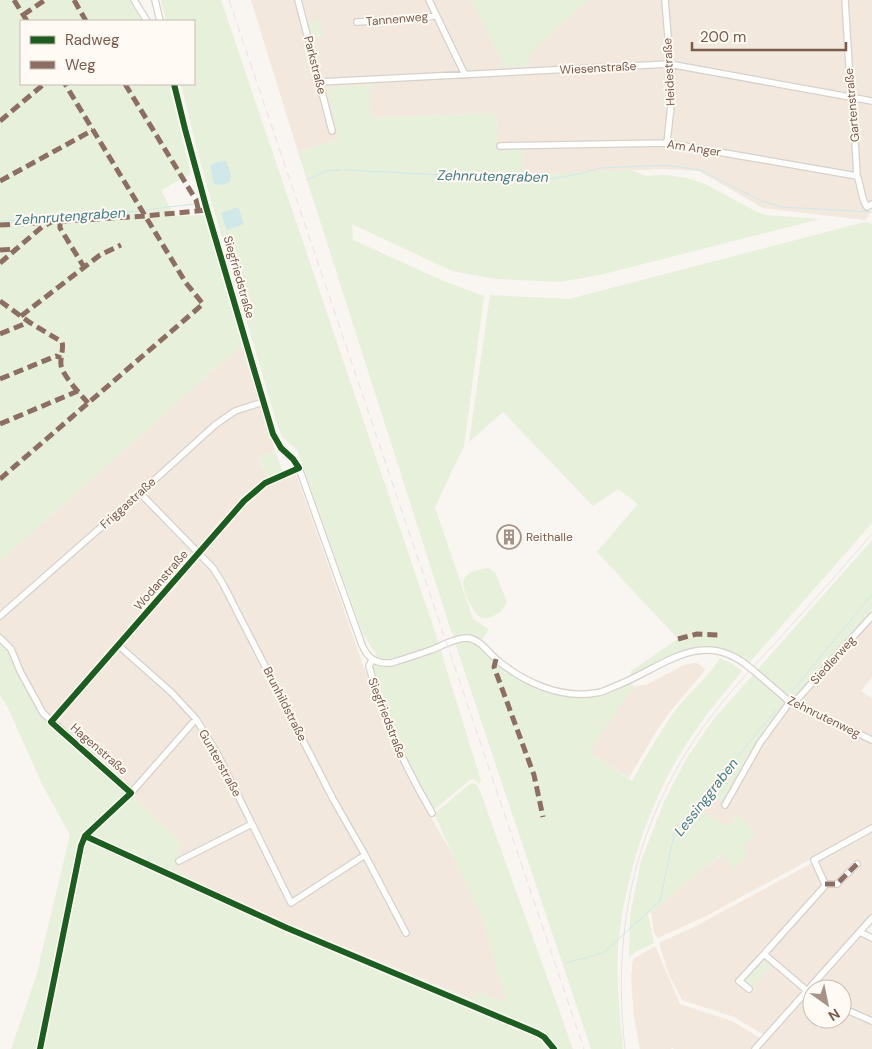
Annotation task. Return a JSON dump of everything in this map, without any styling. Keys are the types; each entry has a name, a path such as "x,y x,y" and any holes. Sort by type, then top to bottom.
{"street":[{"path":"134,0 146,20"},
{"path":"155,0 160,20"},
{"name":"Parkstraße","path":"298,0 332,131"},
{"path":"429,0 465,75"},
{"name":"Heidestraße","path":"665,0 671,73 671,106 667,143"},
{"name":"Gartenstraße","path":"845,0 857,176 860,183 862,200 870,205"},
{"name":"Tannenweg","path":"357,22 425,18 436,15"},
{"name":"Wiesenstraße","path":"320,82 669,64 872,101"},
{"name":"Siegfriedstraße","path":"174,85 197,172 273,434 281,448 293,459 299,468 362,645 366,654 372,660 368,666 391,734 412,780 432,813"},
{"name":"Am Anger","path":"500,146 667,143 857,176"},
{"name":"Friggastraße","path":"0,616 215,425 234,411 263,402"},
{"name":"Wodanstraße","path":"51,722 244,501 265,483 299,468"},
{"name":"Brunhildstraße","path":"140,493 213,568 223,584 333,799 406,933"},
{"name":"Siedlerweg","path":"725,805 760,743 792,703 872,616"},
{"name":"Hagenstraße","path":"0,638 11,648 43,713 131,793 196,720"},
{"name":"Zehnrutenweg","path":"372,660 382,664 391,663 454,640 469,638 480,643 496,659 519,676 542,688 569,693 596,694 630,681 674,656 692,651 722,652 739,659 792,703 872,740"},
{"name":"Gunterstraße","path":"118,646 172,693 196,720 217,753 291,903 365,855"},
{"path":"179,861 252,824"},
{"path":"825,884 814,860 872,828"},
{"path":"749,989 740,980 825,884 836,884 857,864"},
{"path":"817,979 872,918"},
{"path":"860,932 872,938"},
{"path":"764,954 802,987"},
{"path":"755,1049 802,996"},
{"path":"852,1012 872,1021"}],"shaded area":[{"path":"251,0 872,0 872,207 868,211 870,214 865,220 763,208 699,171 664,169 524,175 507,151 498,151 496,113 370,118 370,85 338,139 298,152"},
{"path":"242,345 275,450 258,458 271,484 296,474 386,730 410,781 449,848 474,897 507,1002 478,992 474,1000 239,903 173,869 181,843 131,795 130,788 41,707 12,648 0,635 0,561"},
{"path":"872,619 872,678 861,691 872,698 872,738 802,704 800,700"},
{"path":"697,663 705,669 703,673 672,709 657,730 629,778 588,752 634,686 646,685 686,664"},
{"path":"789,706 872,743 872,826 708,915 658,938 654,933 651,912 664,903 698,872 724,854 744,845 737,815 728,826 709,816 694,804 704,793 725,803 761,744"},
{"path":"872,831 872,914 813,979 802,979 802,984 771,957 770,951 825,888 835,887 835,882 827,880 818,864 819,860"},
{"path":"812,863 823,884 742,980 765,958 801,990 801,994 764,1035 734,1017 682,1000 669,975 659,943 696,926"},
{"path":"860,935 872,941 872,1020 852,1011 852,979 821,979"},
{"path":"654,947 680,1004 732,1021 760,1038 753,1049 674,1049 672,1047 671,1049 640,1049 634,1017 631,977 633,959"},
{"path":"802,999 802,1029 852,1029 852,1015 872,1023 872,1049 757,1049"}],"green space":[{"path":"0,0 132,0 130,1 141,20 20,20 20,85 169,85 191,174 161,190 174,216 204,215 242,345 0,561"},
{"path":"161,0 221,0 435,632 481,781 479,784 474,779 470,780 435,809 431,808 392,733 372,670 376,654 363,634 297,450 282,437 276,421 200,162 181,85 195,85 195,20 166,20"},
{"path":"471,0 595,0 584,3 531,52 527,66 504,67"},
{"path":"319,20 324,36 312,39 307,23"},
{"path":"370,85 371,118 496,113 498,151 507,151 508,148 523,148 524,175 631,170 646,176 666,175 687,178 705,184 766,215 820,219 604,274 560,282 496,279 452,271 352,224 353,240 446,282 484,296 464,446 435,507 473,619 489,629 480,643 519,676 569,693 596,693 629,681 634,686 589,752 632,781 653,744 677,708 720,658 742,671 706,716 679,755 653,808 633,864 621,921 618,950 618,987 623,1049 591,1049 454,640 298,152 338,139 327,87"},
{"path":"865,222 872,224 872,523 750,662 720,649 692,649 678,653 630,676 631,671 678,639 597,552 638,504 618,489 593,506 503,412 469,442 490,295 569,299"},
{"path":"275,450 283,472 269,479 258,457"},
{"path":"872,540 872,613 795,698 790,698 758,743 725,803 704,793 695,804 709,816 728,826 737,815 756,834 744,845 748,854 733,870 723,854 698,872 664,903 648,914 654,943 635,952 629,958 630,915 641,861 664,802 686,759 713,720"},
{"path":"488,568 495,572 507,602 501,612 483,618 472,607 463,583 466,576 471,572"},
{"path":"0,640 10,650 42,715 49,723 131,795 181,843 174,869 239,903 473,1000 478,992 506,1002 482,918 434,814 471,783 476,784 573,1049 11,1049 36,977 70,835 43,786 8,708 0,695"},
{"path":"762,959 771,966 751,988 743,980"}],"water":[{"path":"226,161 231,175 230,181 223,185 214,184 210,166 217,162"},
{"path":"238,207 244,224 227,230 221,213"}],"waterway":[{"name":"Zehnrutengraben","path":"345,170 544,180 601,168 666,165 700,170 760,200 781,207 872,212"},
{"name":"Zehnrutengraben","path":"306,180 327,171 341,170"},
{"name":"Zehnrutengraben","path":"144,210 194,204"},
{"name":"Zehnrutengraben","path":"0,221 140,211"},
{"name":"Lessinggraben","path":"793,690 872,595"},
{"name":"Lessinggraben","path":"566,963 603,953 660,901 674,834 776,710"}],"tram line":[{"path":"625,1049 622,960 626,916 634,874 647,834 664,794 685,755 710,718 742,679 872,534"}],"railway":[{"path":"229,0 584,1049"}],"marked path":[{"path":"14,0 26,20"},
{"path":"23,15 45,0"},
{"path":"74,0 85,20"},
{"path":"0,121 43,85"},
{"path":"0,479 203,304 186,283 66,85"},
{"path":"126,85 196,200 199,212"},
{"path":"0,181 93,130"},
{"path":"0,225 145,216 207,210"},
{"path":"60,221 60,228 84,267"},
{"path":"0,263 42,227 51,222"},
{"path":"21,316 100,255 121,245"},
{"path":"0,250 16,249"},
{"path":"0,301 29,322 62,342 62,369 72,385 88,403"},
{"path":"0,334 29,322"},
{"path":"0,379 56,356 61,358"},
{"path":"0,424 78,391"},
{"path":"678,639 697,634 718,635"},
{"path":"496,659 494,667 534,775 543,817"},
{"path":"825,884 837,884 857,864"}],"cycle path":[{"path":"40,1049 81,846 85,836 131,793 51,722 244,501 265,483 299,468 293,459 281,448 273,434 207,210 174,85"},
{"path":"85,836 287,928 537,1033 544,1037 554,1049"}],"place":[{"name":"Reithalle","path":"509,537"}]}
